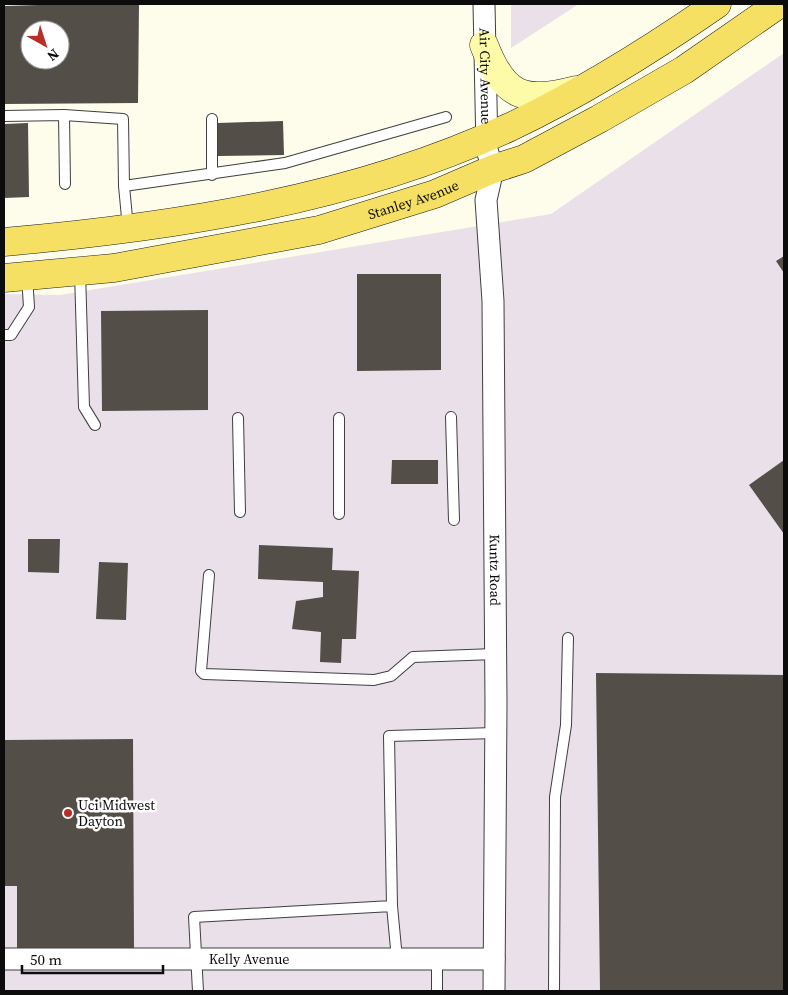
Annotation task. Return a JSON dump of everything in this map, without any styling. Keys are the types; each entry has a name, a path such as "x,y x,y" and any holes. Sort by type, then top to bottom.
{"main road":[{"name":"Stanley Avenue","path":"15,277 114,268 319,230 434,194 489,152 510,127 582,89 665,40 717,4"},
{"name":"Stanley Avenue","path":"4,242 128,229 310,196 423,161 489,152 524,159 608,114 684,70 779,4"},
{"path":"484,45 493,68 513,90 532,98 555,96 582,89"}],"street":[{"name":"Air City Avenue","path":"484,4 489,152"},
{"name":"Kuntz Road","path":"489,152 486,200 493,301 496,733 494,991"},
{"name":"Kelly Avenue","path":"4,959 494,959"}],"lane":[{"path":"4,116 64,115 123,119 124,186 128,229"},
{"path":"64,115 65,184"},
{"path":"124,186 212,175 285,163 446,117"},
{"path":"212,118 212,175"},
{"path":"80,271 84,407 95,425"},
{"path":"4,335 11,335 29,307 15,277"},
{"path":"452,417 454,520"},
{"path":"238,418 240,512"},
{"path":"339,418 339,514"},
{"path":"209,575 201,671 204,674 374,680 391,676 413,657 495,654"},
{"path":"554,991 555,797 566,725 568,638"},
{"path":"397,959 392,906 389,736 496,733"},
{"path":"198,991 194,917 392,906"},
{"path":"437,959 437,991"}],"shaded area":[{"path":"511,4 579,4 511,48"},
{"path":"784,53 784,991 4,991 4,294 60,295 551,214"}],"building":[{"path":"139,4 138,103 4,104 4,6"},
{"path":"283,121 284,155 218,156 218,123"},
{"path":"28,123 29,197 4,198 4,124"},
{"path":"784,256 784,273 776,261"},
{"path":"357,274 441,274 441,370 357,371"},
{"path":"208,310 208,410 102,411 101,311"},
{"path":"392,460 438,460 438,484 391,484"},
{"path":"784,460 784,534 749,485"},
{"path":"28,539 60,539 59,573 28,572"},
{"path":"259,545 333,548 332,570 359,571 356,639 342,639 341,663 320,662 321,632 292,629 296,601 323,597 323,582 258,579"},
{"path":"99,562 128,563 126,620 96,619"},
{"path":"596,673 784,675 784,991 600,991"},
{"name":"Uci Midwest Dayton","path":"133,739 134,948 17,949 17,886 4,886 4,740"}],"place":[{"name":"Uci Midwest Dayton","path":"68,813"}]}
